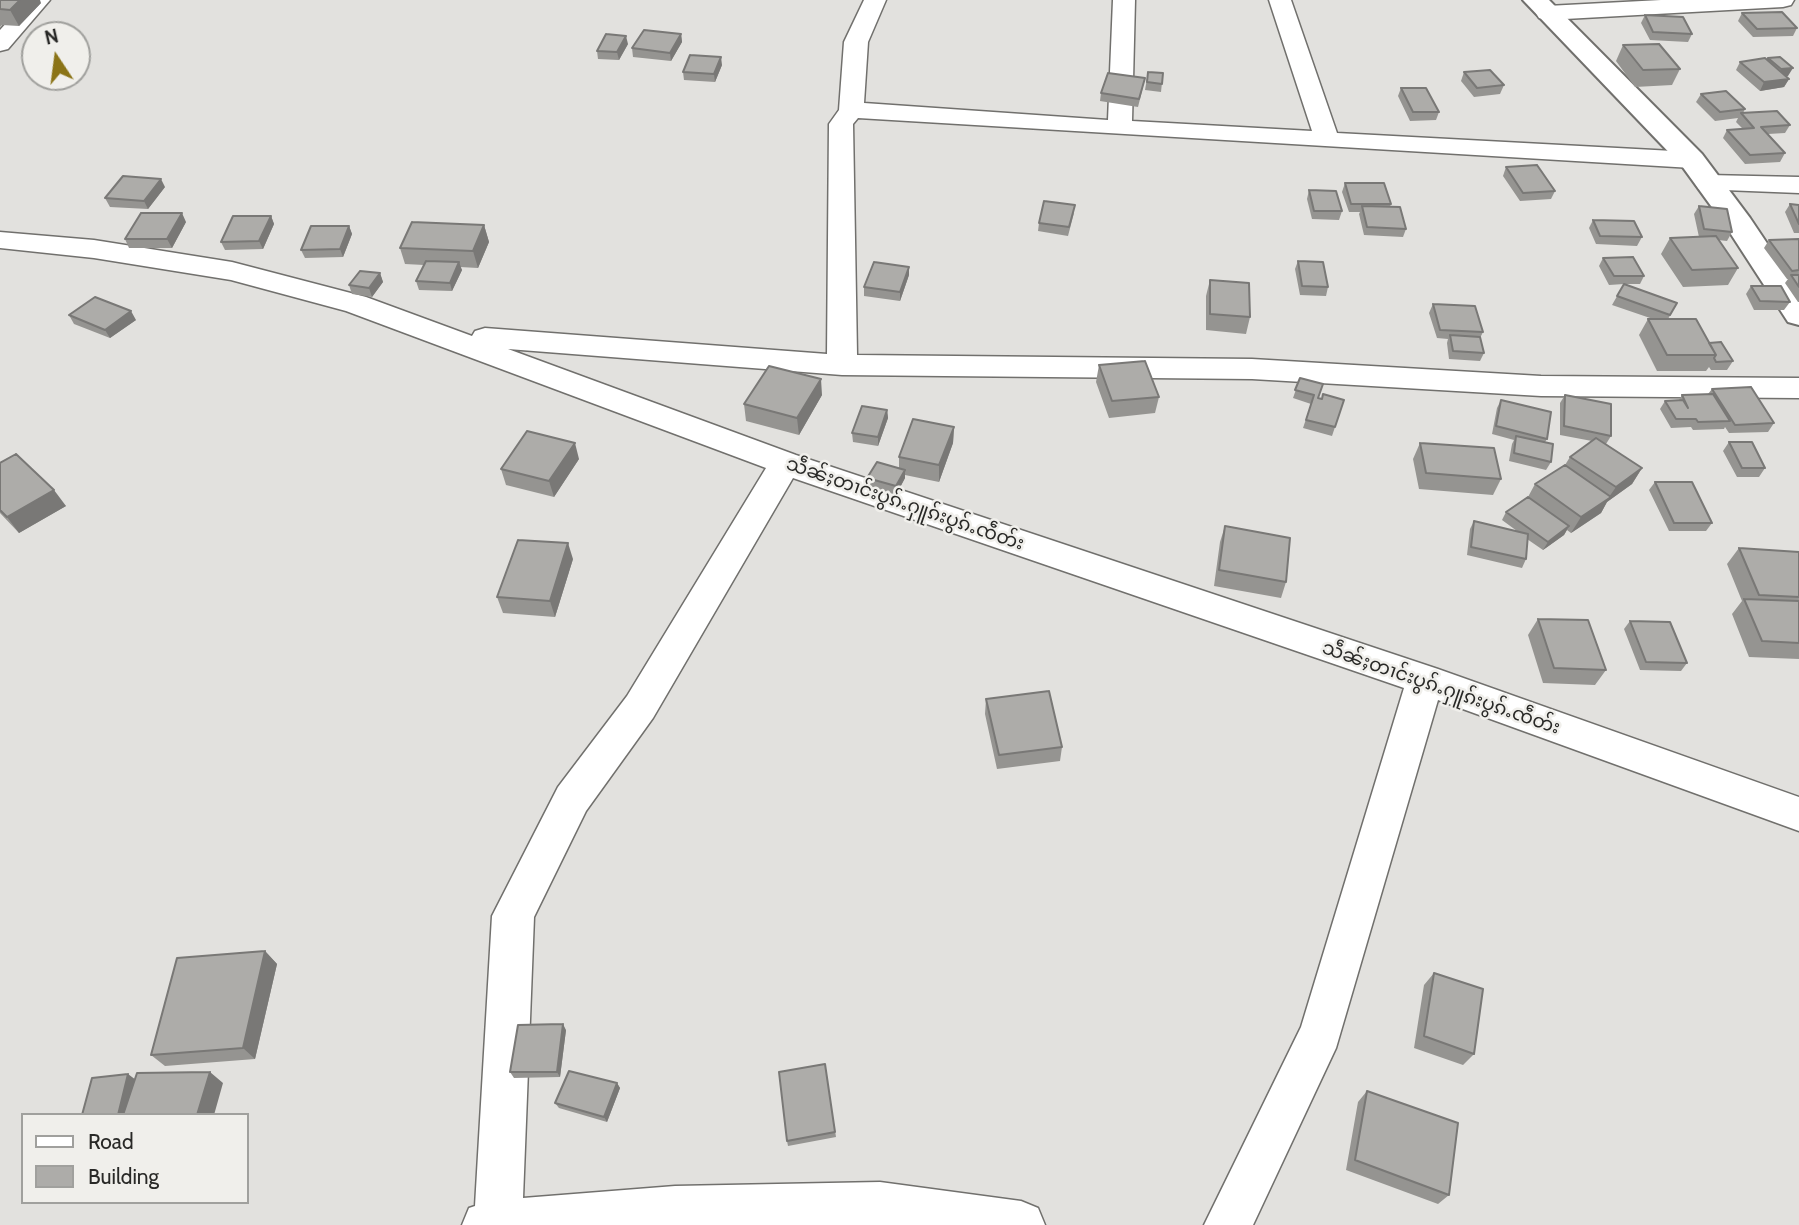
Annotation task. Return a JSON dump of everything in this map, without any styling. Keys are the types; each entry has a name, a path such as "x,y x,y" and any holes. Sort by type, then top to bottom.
{"street":[{"path":"0,44 39,0"},
{"path":"842,365 841,124 851,110 856,42 875,0"},
{"path":"1120,128 1124,0"},
{"path":"1280,0 1327,139"},
{"path":"1541,6 1783,0 1799,15"},
{"path":"1541,6 1692,160 1740,224 1799,315"},
{"path":"851,110 1692,160"},
{"path":"1709,183 1799,185"},
{"name":"သဵၼ်ႈတၢင်းပွၵ်ႉႁူၵ်းပွၵ်ႉၸဵတ်း","path":"0,240 94,249 232,271 356,304 785,463 1425,680 1799,814"},
{"path":"443,335 842,365 1252,369 1541,386 1799,388"},
{"path":"785,463 640,707 572,799 513,916 494,1224 675,1210 880,1206 1021,1225"},
{"path":"1228,1225 1321,1033 1425,680"}],"building":[{"path":"0,0 20,0 10,10 0,9"},
{"path":"1782,12 1797,28 1757,29 1742,13"},
{"path":"1645,15 1683,17 1692,34 1653,32"},
{"path":"644,30 681,34 670,53 632,48"},
{"path":"606,34 626,36 617,52 597,51"},
{"path":"1659,44 1680,69 1643,70 1623,45"},
{"path":"690,55 721,57 714,74 683,72"},
{"path":"1780,57 1793,68 1781,69 1768,58"},
{"path":"1765,58 1789,79 1764,82 1740,62"},
{"path":"1490,70 1504,85 1477,88 1464,72"},
{"path":"1148,72 1163,73 1162,84 1147,82"},
{"path":"1108,73 1145,78 1139,99 1101,93"},
{"path":"1401,88 1426,88 1439,112 1413,112"},
{"path":"1726,91 1745,109 1720,112 1701,94"},
{"path":"1777,111 1790,125 1761,127 1785,153 1750,155 1727,130 1754,128 1741,113"},
{"path":"1537,165 1555,191 1523,193 1506,167"},
{"path":"123,176 161,179 144,201 105,198"},
{"path":"1345,183 1384,183 1391,204 1351,204"},
{"path":"1309,190 1336,191 1342,211 1314,211"},
{"path":"1044,201 1075,205 1069,227 1039,223"},
{"path":"1790,204 1799,205 1799,224"},
{"path":"1362,206 1400,207 1406,229 1367,227"},
{"path":"1699,206 1727,209 1732,232 1704,229"},
{"path":"141,213 182,213 167,239 125,239"},
{"path":"233,216 271,216 259,241 221,242"},
{"path":"1593,220 1634,221 1642,237 1600,236"},
{"path":"412,222 484,225 473,251 400,248"},
{"path":"311,226 349,226 340,249 301,250"},
{"path":"1716,236 1738,268 1692,270 1670,238"},
{"path":"1799,239 1799,270 1792,271 1769,240"},
{"path":"1633,257 1644,276 1614,276 1603,258"},
{"path":"426,261 459,262 450,283 416,281"},
{"path":"1298,261 1323,262 1328,287 1302,286"},
{"path":"874,262 909,267 900,292 864,287"},
{"path":"360,271 380,273 369,288 349,285"},
{"path":"1791,275 1799,275 1799,287"},
{"path":"1210,280 1249,283 1250,317 1210,314"},
{"path":"1624,284 1677,303 1670,315 1617,296"},
{"path":"1751,286 1781,286 1790,302 1760,301"},
{"path":"95,297 131,311 105,330 69,315"},
{"path":"1433,304 1475,306 1483,332 1440,330"},
{"path":"1648,319 1696,319 1716,355 1667,355"},
{"path":"1450,335 1480,337 1484,353 1453,351"},
{"path":"1721,342 1733,361 1716,362 1716,355 1709,343"},
{"path":"1145,361 1159,397 1112,401 1099,365"},
{"path":"769,366 821,379 797,418 744,404"},
{"path":"1300,378 1323,384 1318,398 1322,399 1323,394 1344,400 1335,427 1306,420 1314,395 1295,390"},
{"path":"1751,387 1774,423 1735,425 1712,389"},
{"path":"1713,394 1730,421 1698,422 1696,419 1676,419 1665,401 1683,400 1688,408 1682,395"},
{"path":"1565,395 1611,404 1611,436 1564,426"},
{"path":"1501,400 1551,412 1547,439 1496,426"},
{"path":"862,406 887,410 878,437 852,433"},
{"path":"913,419 954,427 939,465 899,457"},
{"path":"527,431 575,443 549,481 501,469"},
{"path":"1516,436 1553,444 1551,462 1514,453"},
{"path":"1596,438 1642,468 1616,487 1570,457"},
{"path":"1729,442 1752,442 1765,468 1742,468"},
{"path":"1420,443 1494,448 1501,479 1426,473"},
{"path":"16,454 54,490 7,517 0,510 0,463"},
{"path":"877,462 905,470 896,486 867,478"},
{"path":"1565,465 1611,497 1581,517 1535,484"},
{"path":"1655,482 1692,482 1712,523 1674,523"},
{"path":"1528,497 1569,526 1548,542 1506,512"},
{"path":"1474,521 1528,534 1526,559 1471,547"},
{"path":"1225,526 1290,538 1286,582 1219,570"},
{"path":"518,540 568,543 550,601 497,597"},
{"path":"1739,548 1799,552 1799,597 1759,595"},
{"path":"1744,599 1799,601 1799,643 1762,641"},
{"path":"1538,619 1588,620 1606,670 1554,668"},
{"path":"1630,621 1670,622 1687,663 1646,662"},
{"path":"1049,691 1062,747 999,755 986,699"},
{"path":"265,951 243,1048 151,1055 177,958"},
{"path":"1434,973 1483,989 1474,1054 1424,1036"},
{"path":"563,1024 557,1072 510,1072 518,1025"},
{"path":"825,1064 835,1132 787,1141 779,1072"},
{"path":"569,1071 617,1083 604,1117 555,1103"},
{"path":"210,1072 198,1113 124,1113 137,1073"},
{"path":"128,1074 118,1113 83,1113 92,1078"},
{"path":"1367,1091 1458,1123 1449,1195 1355,1160"}]}
